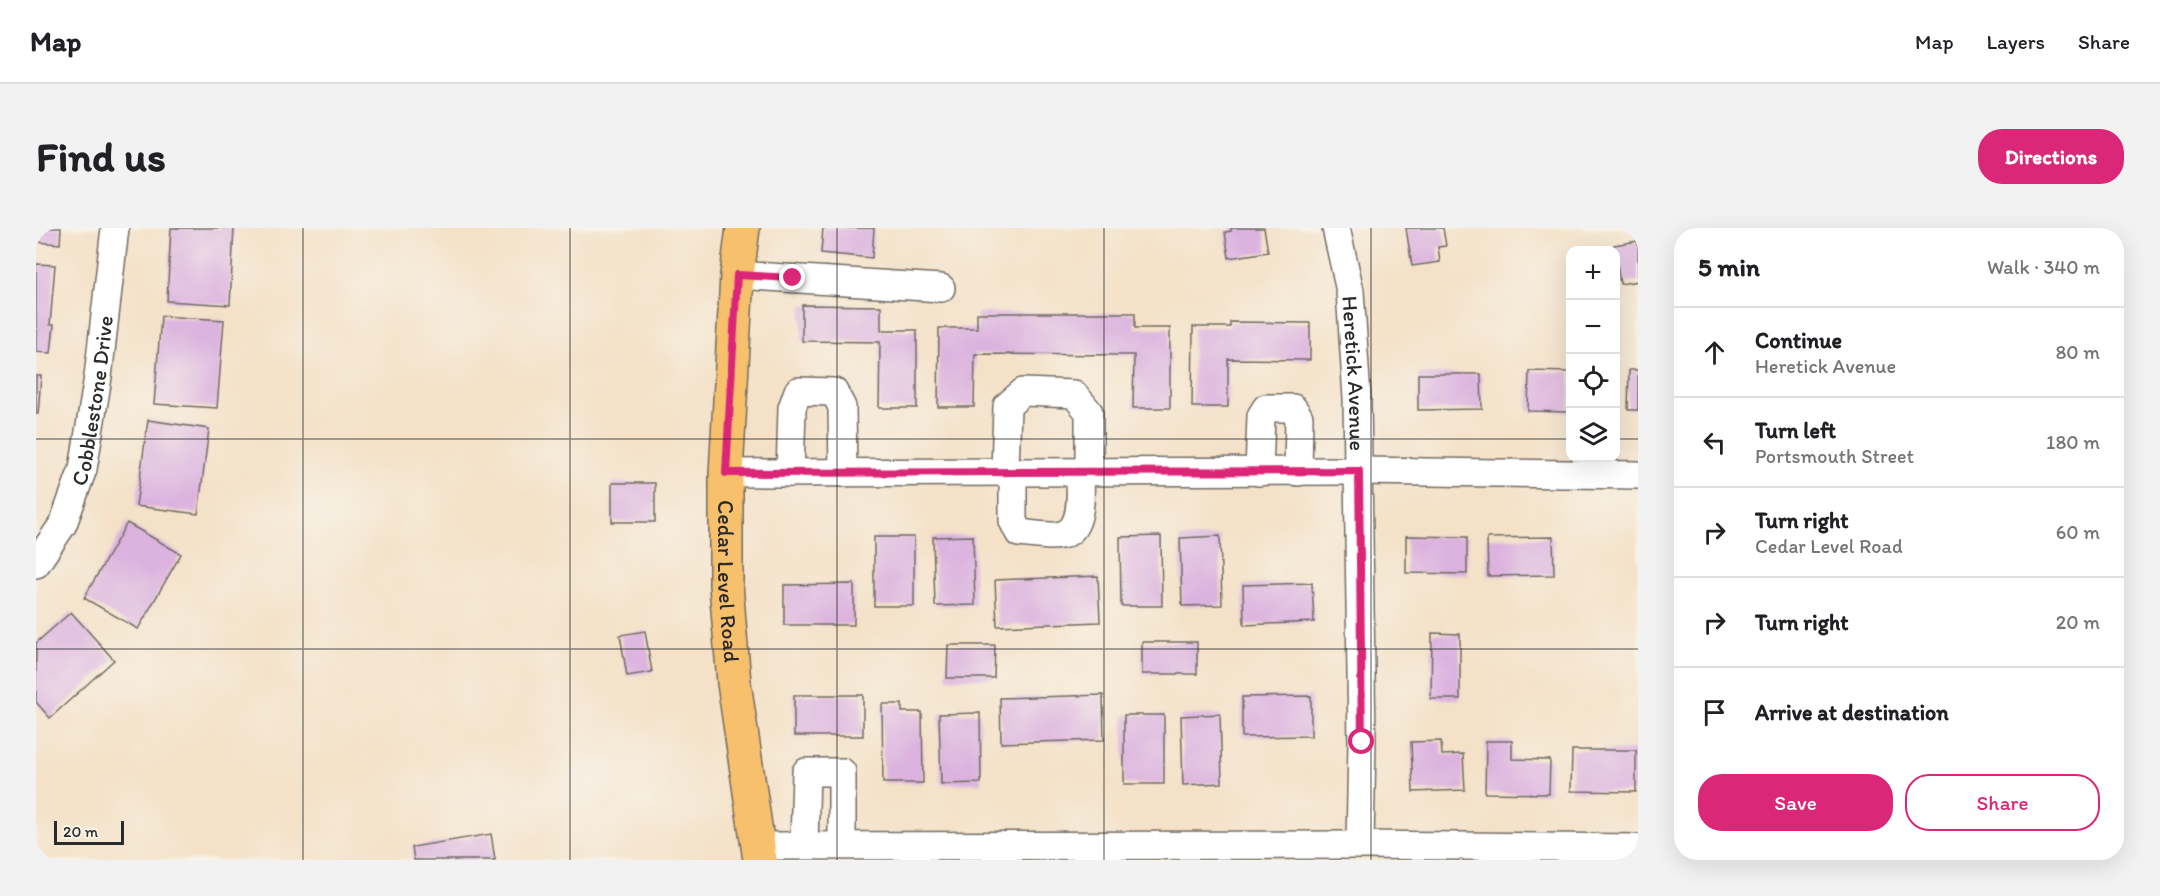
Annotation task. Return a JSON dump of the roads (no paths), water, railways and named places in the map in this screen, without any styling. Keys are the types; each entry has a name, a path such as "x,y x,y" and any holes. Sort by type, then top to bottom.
{"main road":[{"name":"Cedar Level Road","path":"743,228 737,275 726,473 726,574 729,635 759,853"}],"street":[{"name":"Cobblestone Drive","path":"36,564 63,524 83,469 98,376 115,228"},
{"name":"Heretick Avenue","path":"1336,228 1350,291 1359,471 1362,742 1360,845"},
{"path":"737,275 941,288"},
{"path":"790,473 792,408 798,391 834,392 842,407 843,472"},
{"path":"1023,392 1074,394 1089,412 1085,472 1074,528 1062,536 1019,533 1013,521 1009,472 1007,406 1023,392"},
{"path":"1259,472 1261,416 1266,408 1293,408 1299,417 1298,472"},
{"path":"726,473 1359,471 1638,475"},
{"path":"804,845 806,772 842,772 842,844"},
{"path":"759,853 804,845 842,844 1253,853 1293,853 1360,845 1638,848"}]}
